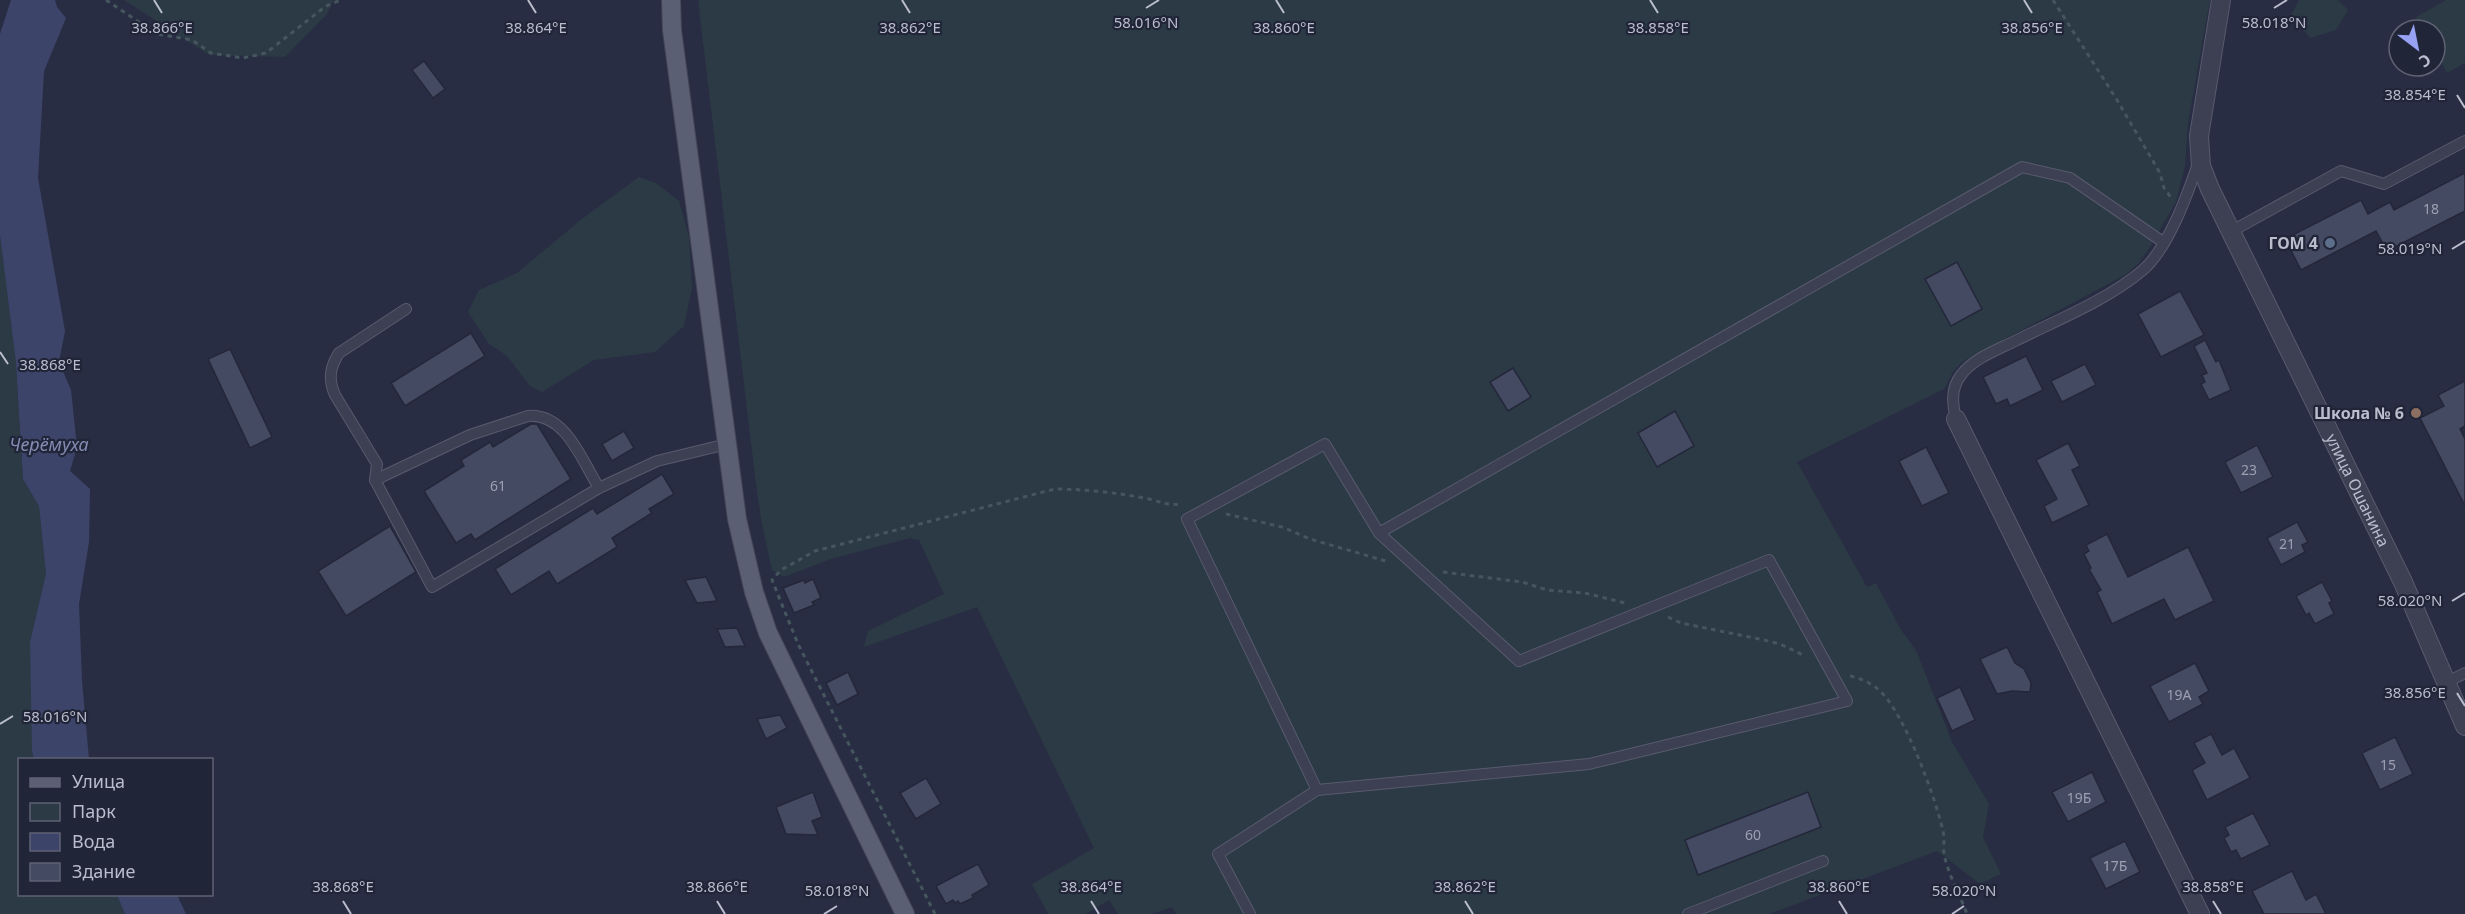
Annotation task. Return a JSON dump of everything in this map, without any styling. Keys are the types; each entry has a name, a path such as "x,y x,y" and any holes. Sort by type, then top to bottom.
{"main road":[{"path":"670,0 672,30 737,519 760,614 795,691 905,914"}],"street":[{"name":"улица Ошанина","path":"2221,0 2200,122 2200,159 2205,177 2403,582 2465,726"},
{"path":"1956,419 2200,914"}],"lane":[{"path":"2232,231 2341,171 2384,183 2465,141"},
{"path":"1956,419 1952,397 1959,377 1967,369 1988,355 2076,310 2131,278 2152,261 2184,204 2200,159"},
{"path":"1378,533 2022,167 2070,178 2163,242"},
{"path":"406,309 348,346 333,363 330,384 377,464 375,480 432,587 598,488 657,461 727,444"},
{"path":"375,480 470,435 536,415 555,422 563,430 598,488"},
{"path":"1250,914 1218,854 1317,790 1589,764 1847,701 1769,560 1519,662 1378,533 1325,444 1187,519 1317,790"},
{"path":"2447,682 2465,673"},
{"path":"1694,913 1823,861"}],"path":[{"path":"106,0 157,34 192,40 211,53 243,58 266,53 326,6 341,0"},
{"path":"2053,0 2129,119 2160,172 2169,197 2184,204"},
{"path":"935,914 798,644 772,580 781,570 815,551 1055,489 1100,492 1148,499 1172,506 1187,504"},
{"path":"1220,513 1282,527 1310,539 1390,562"},
{"path":"1433,571 1522,582 1547,590 1586,592 1630,604"},
{"path":"1665,615 1681,622 1780,644 1809,658"},
{"path":"1843,674 1867,681 1882,693 1893,708 1926,772 1944,833 1944,854 1967,914"}],"green space":[{"path":"124,0 334,0 327,14 285,57 209,55"},
{"path":"698,0 2210,0 2188,123 2185,166 2176,202 2138,264 2125,275 1962,362 1953,372 1944,389 1797,462 1867,587 1876,583 1901,630 1916,650 1952,742 1989,804 1983,837 2001,874 1980,884 1937,851 1769,914 1176,914 1172,907 1152,914 1118,914 1109,900 1086,914 1048,914 1032,884 1094,848 977,607 864,647 868,631 944,594 919,540 910,538 831,559 784,577 772,570 755,476"},
{"path":"2299,0 2338,0 2348,10 2336,30 2310,38 2291,15"},
{"path":"2446,0 2465,0 2465,63 2447,73 2447,18 2416,17"},
{"path":"639,177 656,183 679,201 689,237 692,288 684,326 655,352 594,360 542,392 530,386 506,355 489,344 468,312 479,290 517,273 583,218"},
{"path":"0,235 16,363 23,479 39,506 46,574 30,642 34,758 18,758 18,896 117,896 125,914 0,914"}],"water":[{"name":"Черёмуха","path":"11,0 55,0 57,7 66,18 44,71 38,178 65,331 59,362 71,390 77,447 70,471 90,489 89,542 79,604 82,681 89,758 34,758 32,751 30,642 46,574 39,506 23,479 16,363 0,235 0,34"},
{"path":"117,896 177,896 186,914 125,914"}],"building":[{"path":"424,61 445,89 433,98 412,70"},
{"path":"2465,173 2465,211 2387,251 2376,231 2301,270 2285,239 2361,200 2368,214 2390,202 2394,210"},
{"path":"1957,262 1982,309 1951,326 1925,279"},
{"path":"2180,291 2204,335 2161,357 2138,314"},
{"path":"471,333 485,356 405,406 391,383"},
{"path":"2205,340 2216,362 2219,360 2231,390 2209,400 2201,384 2205,382 2202,375 2207,373 2194,346"},
{"path":"230,349 272,437 250,448 208,359"},
{"path":"2026,356 2043,390 2010,406 2007,399 1996,404 1983,377"},
{"path":"2085,364 2096,385 2062,402 2051,381"},
{"path":"1513,368 1531,397 1508,411 1490,382"},
{"path":"2465,381 2465,426 2460,429 2465,439 2465,506 2420,418 2444,406 2438,395"},
{"path":"1675,411 1694,446 1657,467 1638,433"},
{"path":"531,424 537,424 571,479 475,540 471,534 456,543 424,491 464,466 461,460 490,442 493,447"},
{"path":"624,431 634,448 612,461 602,444"},
{"path":"2068,443 2080,466 2072,470 2089,505 2052,523 2044,506 2057,499 2036,460"},
{"path":"2257,445 2273,477 2241,493 2225,462"},
{"path":"1926,447 1949,493 1922,506 1899,461"},
{"path":"662,474 674,494 649,509 652,513 612,538 617,547 557,584 549,571 511,595 495,569 593,508 597,514"},
{"path":"2297,522 2308,542 2302,545 2305,552 2281,565 2267,538"},
{"path":"390,526 416,572 346,616 318,571"},
{"path":"2107,534 2128,577 2188,547 2214,601 2175,620 2164,599 2112,624 2097,592 2101,590 2089,569 2091,568 2084,554 2089,551 2086,545"},
{"path":"706,577 717,601 697,603 685,580"},
{"path":"813,579 821,598 812,602 814,605 794,613 783,588"},
{"path":"2322,582 2332,601 2329,603 2334,614 2315,624 2309,613 2306,615 2296,596"},
{"path":"737,628 745,646 725,647 717,629"},
{"path":"2007,647 2015,663 2024,669 2031,683 2030,692 2012,691 1997,694 1980,659"},
{"path":"2195,663 2209,691 2199,697 2203,704 2169,722 2150,686"},
{"path":"848,672 858,694 837,705 826,683"},
{"path":"1960,687 1975,720 1952,731 1937,698"},
{"path":"780,715 787,728 766,739 757,719"},
{"path":"2211,734 2222,755 2234,748 2250,778 2207,800 2192,770 2205,763 2194,743"},
{"path":"2395,737 2413,774 2380,790 2362,753"},
{"path":"2092,772 2106,802 2068,822 2052,792"},
{"path":"926,778 941,804 916,819 900,793"},
{"path":"813,792 822,817 812,821 818,835 786,834 776,807"},
{"path":"1808,792 1821,827 1698,875 1685,840"},
{"path":"2253,813 2270,845 2241,859 2236,850 2231,852 2224,838 2229,835 2225,827"},
{"path":"2125,841 2140,872 2106,889 2090,858"},
{"path":"978,864 989,885 972,895 973,898 960,904 953,900 946,904 936,886"},
{"path":"2292,871 2306,900 2316,894 2326,914 2264,914 2252,891"}],"place":[{"name":"ГОМ 4","path":"2330,243"},
{"name":"Школа № 6","path":"2416,413"}]}
